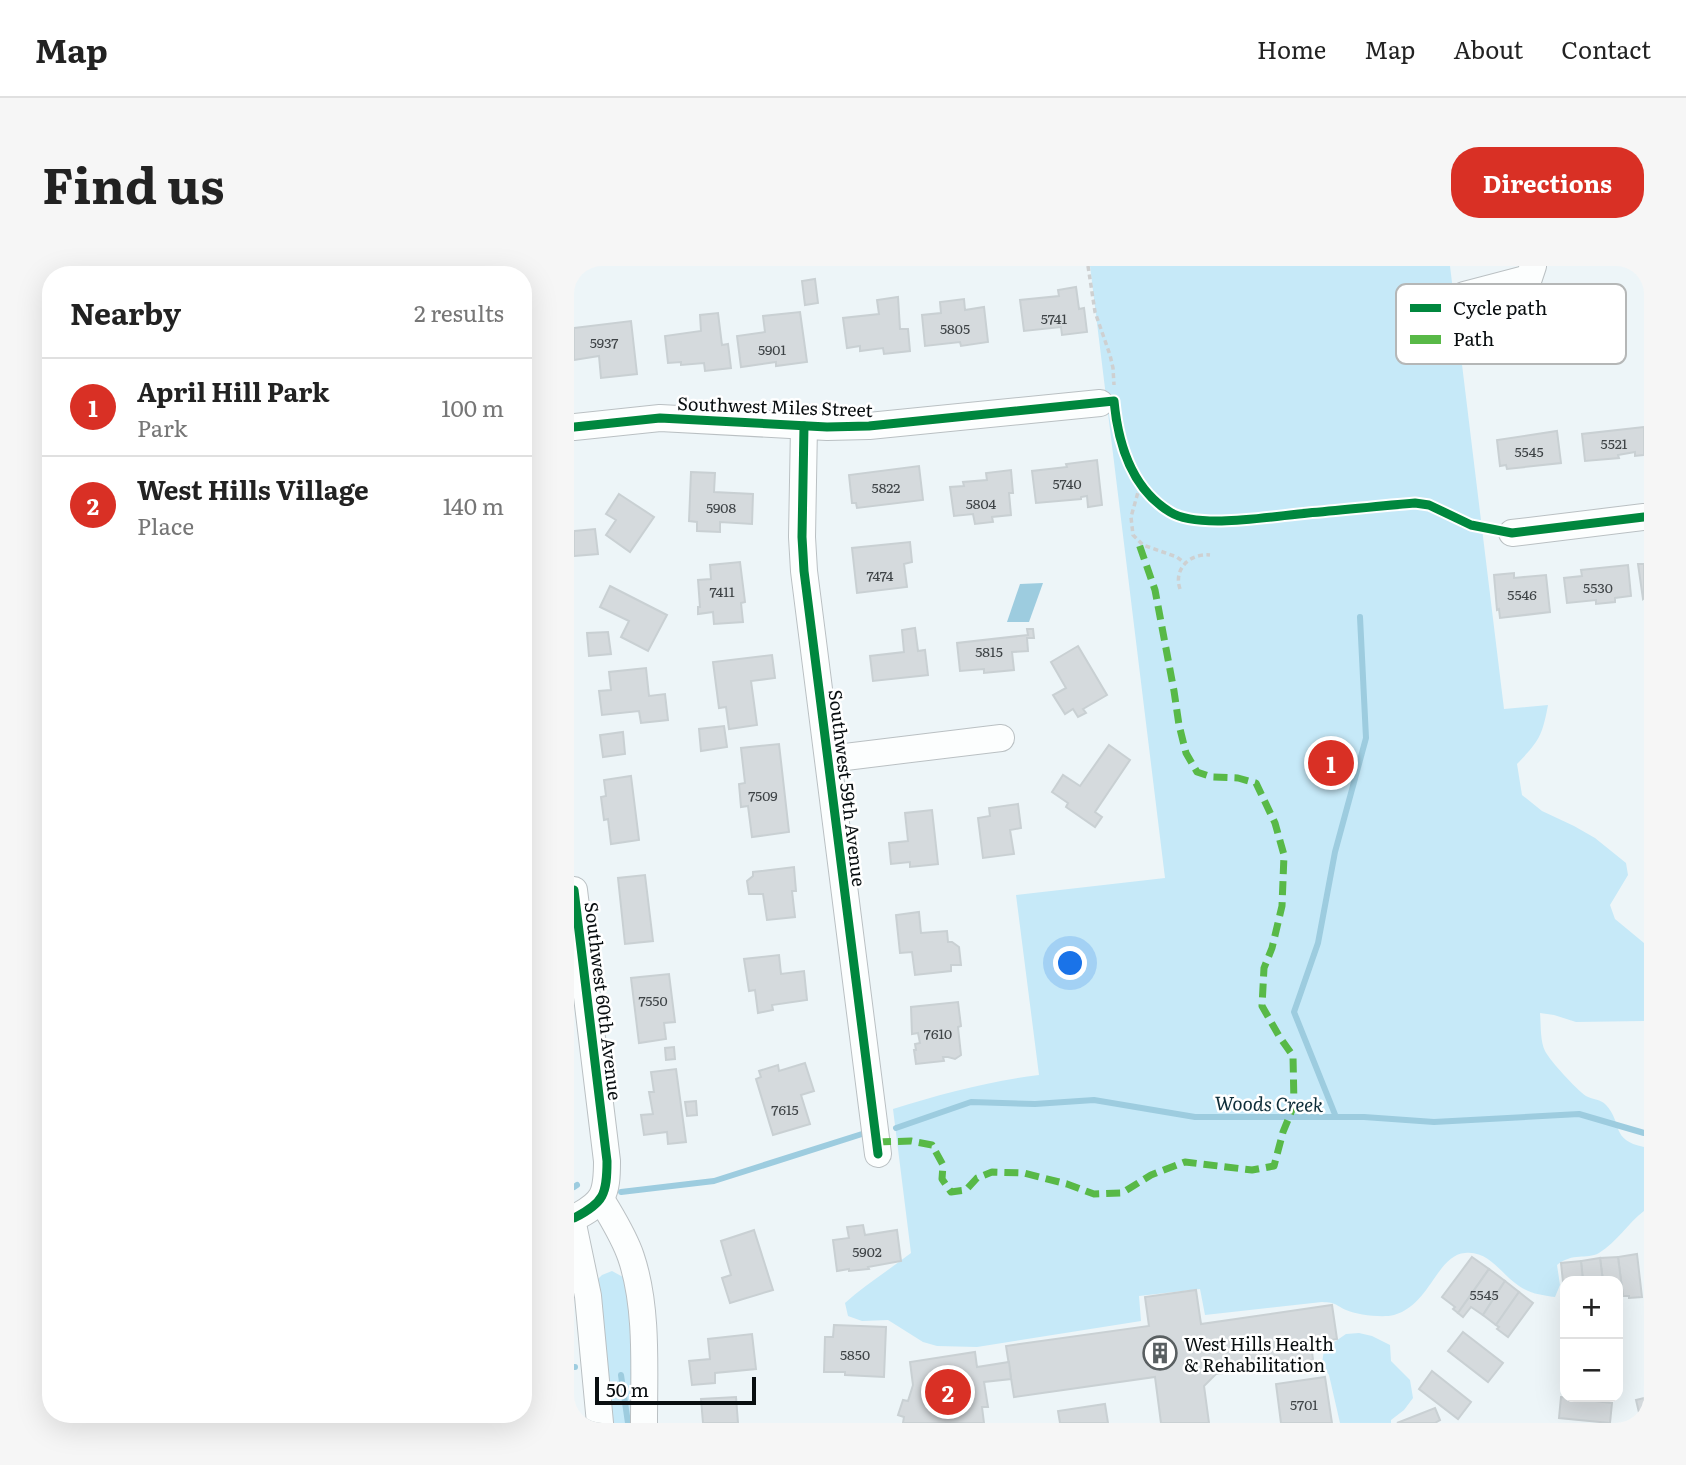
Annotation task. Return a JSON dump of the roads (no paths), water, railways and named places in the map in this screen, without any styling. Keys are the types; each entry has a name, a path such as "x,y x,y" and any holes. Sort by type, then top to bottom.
{"street":[{"path":"1507,284 1530,278 1533,266"},
{"name":"Southwest Miles Street","path":"574,427 660,418 827,427 899,424 1107,399"},
{"name":"Southwest 59th Avenue","path":"804,426 804,571 878,1154"},
{"path":"1512,533 1644,517"},
{"path":"829,759 1001,738"},
{"name":"Southwest 60th Avenue","path":"574,890 607,1161 605,1192 601,1199"},
{"path":"574,1218 601,1199 622,1234 635,1270 643,1321 644,1423"},
{"path":"574,1229 588,1296 600,1423"}],"waterway":[{"path":"1336,1117 1294,1012 1318,943 1335,852 1366,738 1360,617"},
{"name":"Woods Creek","path":"896,1128 971,1102 1035,1104 1094,1100 1195,1117 1364,1117 1434,1122 1579,1114 1644,1133"},
{"name":"Woods Creek","path":"621,1192 714,1181 862,1134"},
{"path":"621,1375 628,1423"}],"place":[{"name":"April Hill Park","path":"1331,763"},
{"name":"West Hills Health & Rehabilitation","path":"1160,1353"},
{"name":"West Hills Village","path":"948,1392"}]}
